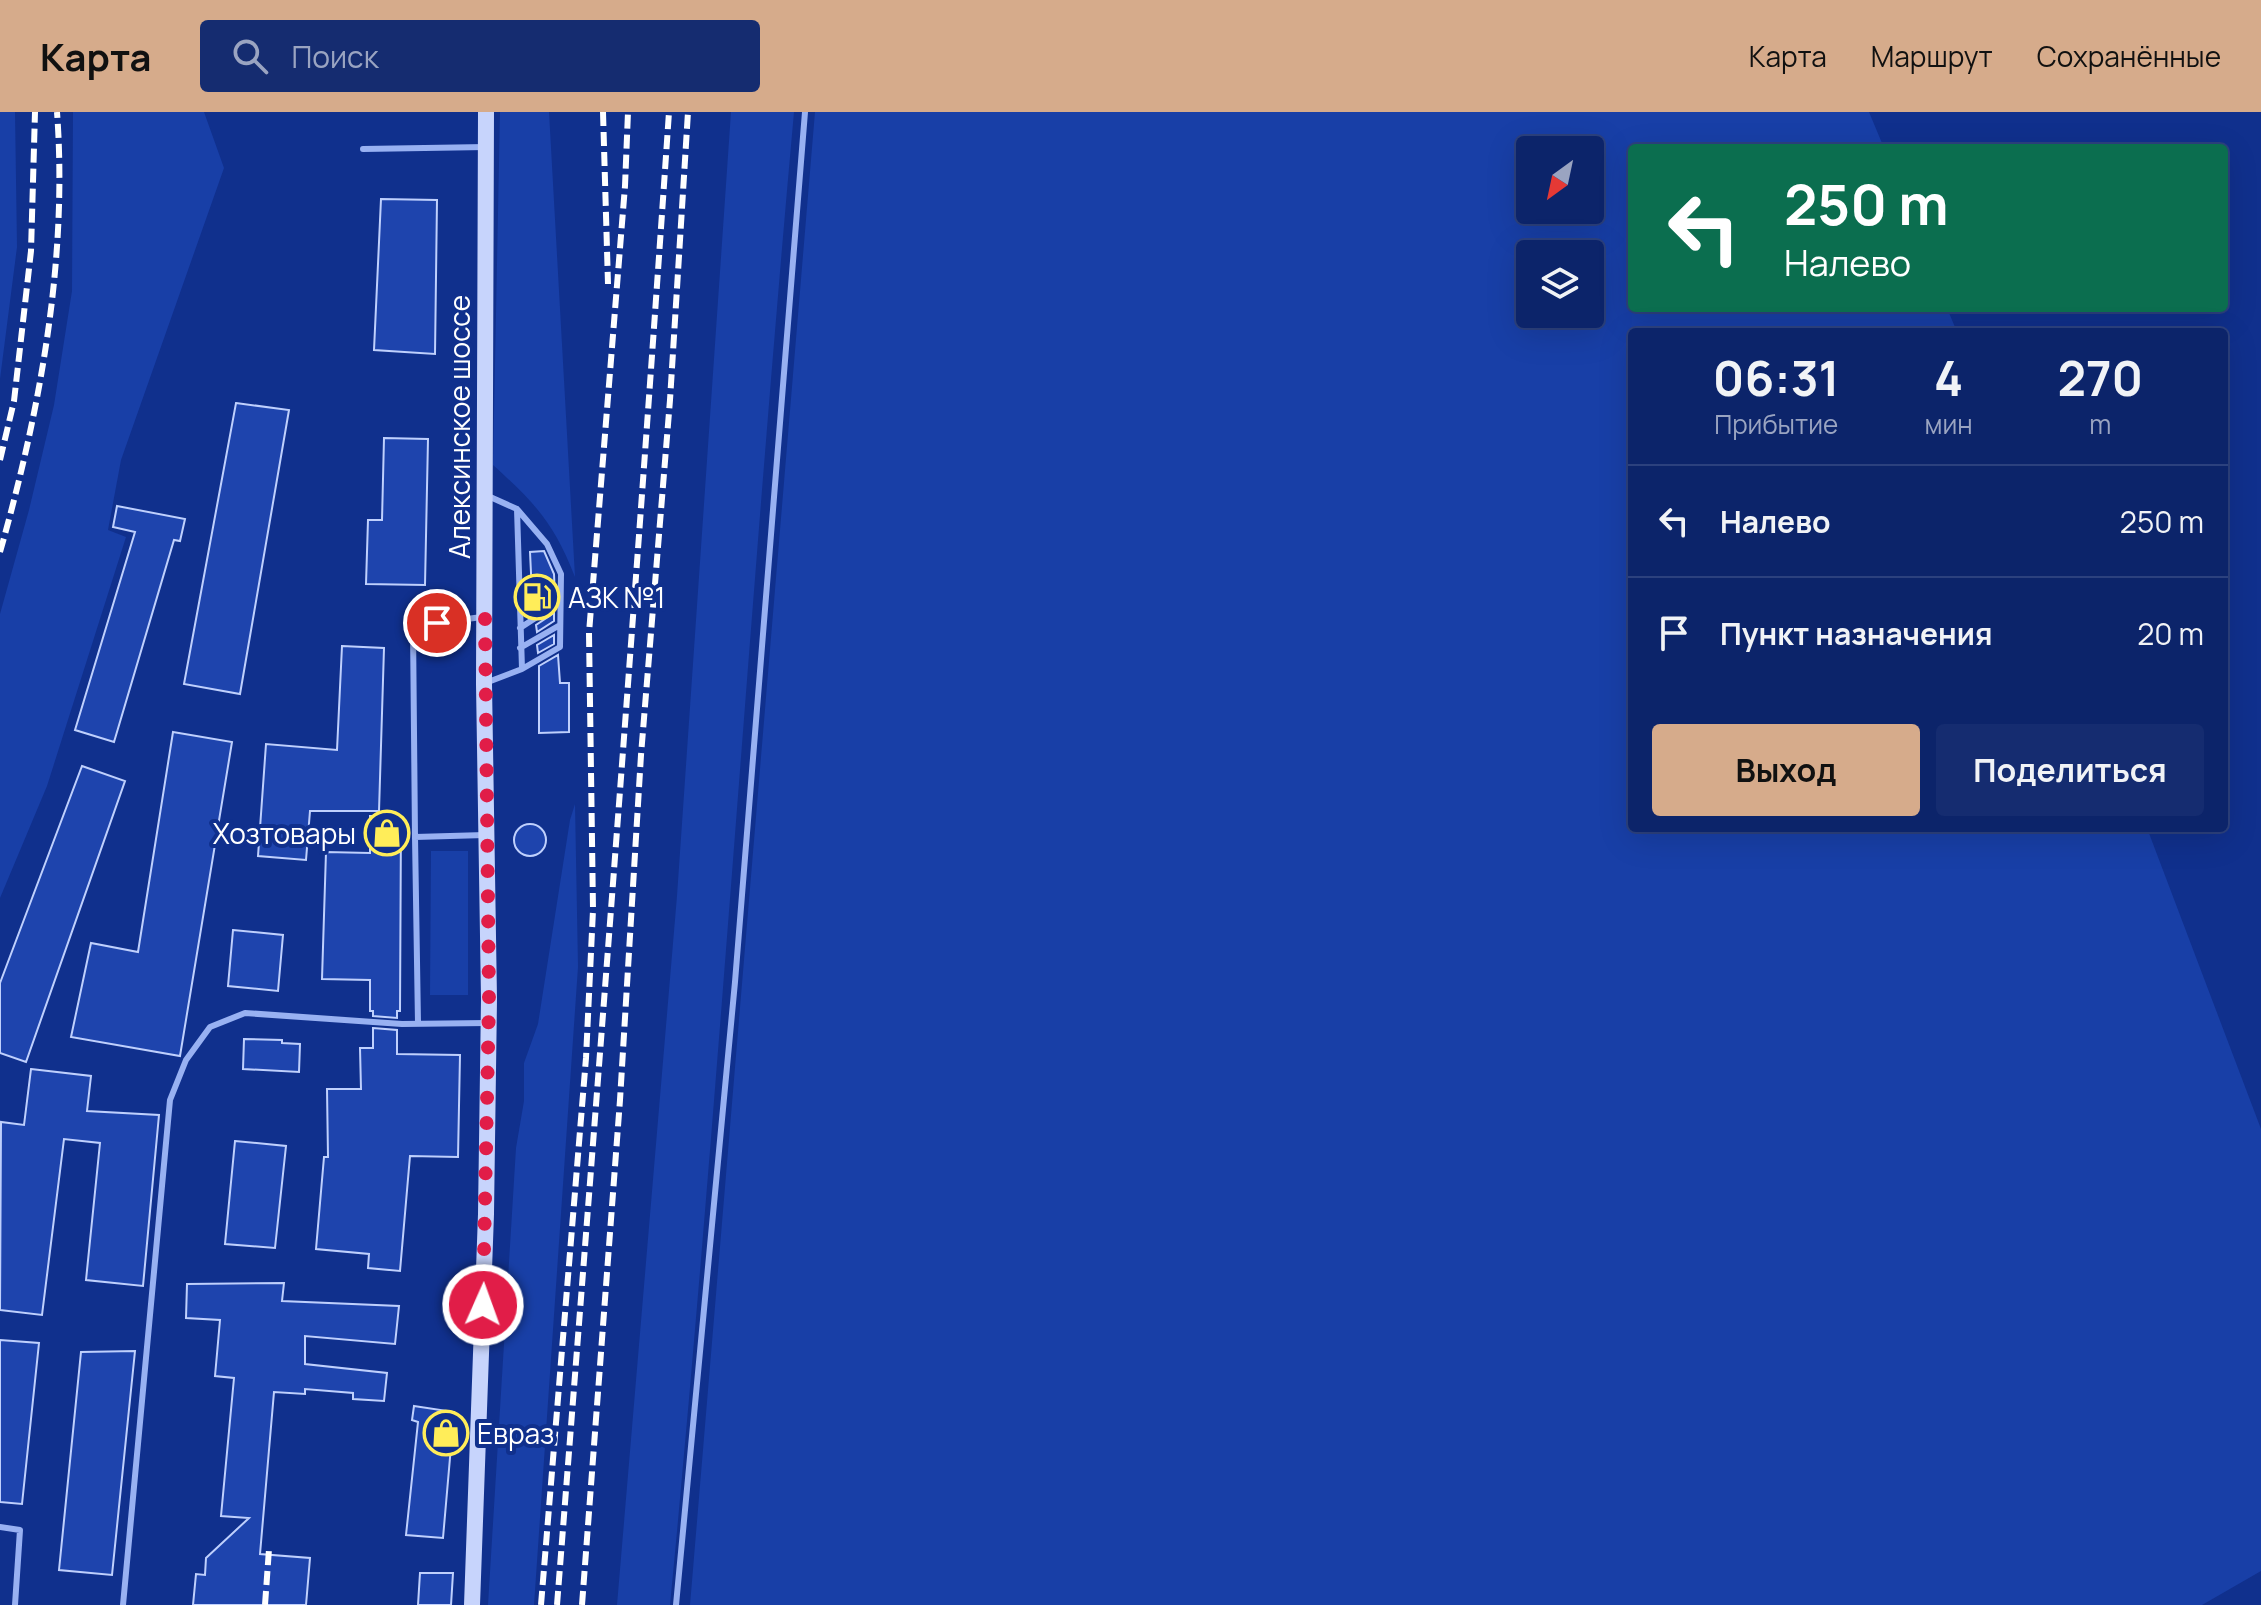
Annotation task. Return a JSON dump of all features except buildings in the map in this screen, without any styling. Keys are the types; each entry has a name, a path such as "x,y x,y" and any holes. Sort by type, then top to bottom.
{"main road":[{"name":"Алексинское шоссе","path":"472,1605 486,1214 488,1023 484,684 486,112"}],"lane":[{"path":"676,1605 735,982 805,112"},
{"path":"363,149 486,147"},
{"path":"484,494 517,509 547,544 561,574 560,647 522,669 484,684"},
{"path":"517,509 522,669"},
{"path":"520,628 560,602"},
{"path":"418,1023 413,626 485,617"},
{"path":"520,648 560,625"},
{"path":"415,837 487,835"},
{"path":"123,1605 170,1100 186,1060 210,1027 245,1013 418,1023 488,1023"},
{"path":"0,1527 20,1530 15,1605"}],"shaded area":[{"path":"0,112 15,112 17,247 0,379"},
{"path":"73,112 204,112 224,168 121,460 108,530 126,537 47,786 0,898 0,614 54,405 72,291"},
{"path":"500,112 549,112 575,577 542,515 493,465"},
{"path":"731,112 794,112 670,1605 617,1605 677,896"},
{"path":"815,112 1869,112 1882,144 1628,144 1628,312 1949,312 1955,328 1628,328 1628,832 2149,832 2261,1129 2261,1571 2202,1605 690,1605"},
{"path":"575,804 578,967 534,1605 488,1605 516,1148 524,1101 524,1063 538,1024"},
{"path":"431,851 468,851 468,995 430,995"}],"railway":[{"path":"0,460 14,401 31,251 35,112"},
{"path":"0,552 39,390 48,334 58,223 57,112"},
{"path":"603,112 608,284"},
{"path":"541,1605 586,1058 593,910 589,633 625,186 628,112"},
{"path":"557,1605 669,112"},
{"path":"582,1605 620,1100 641,755 670,400 688,112"},
{"path":"265,1605 269,1549"}],"place":[{"name":"АЗК №1","path":"537,597"},
{"name":"Хозтовары","path":"387,833"},
{"name":"Евраз","path":"446,1433"}],"route":[{"path":"437,623 485,617 489,999 483,1305"}]}
